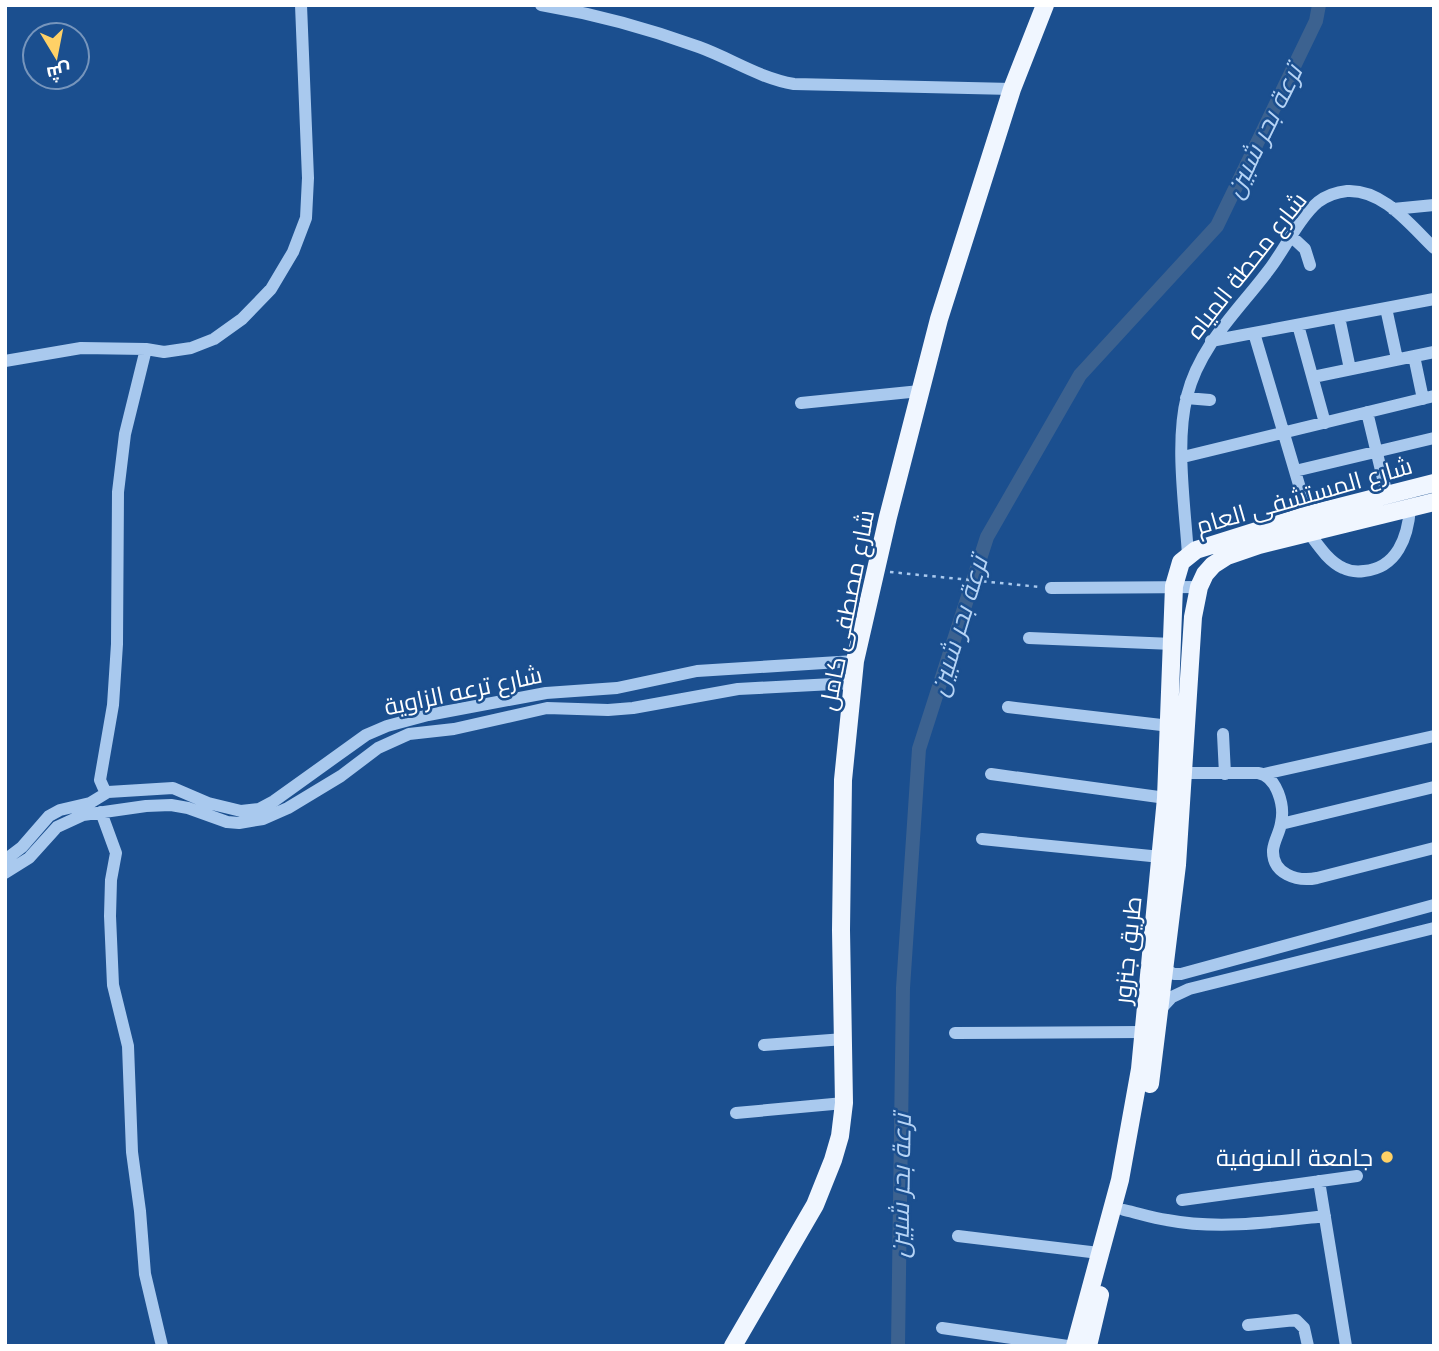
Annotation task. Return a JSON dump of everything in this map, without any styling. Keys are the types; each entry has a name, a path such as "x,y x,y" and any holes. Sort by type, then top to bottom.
{"main road":[{"name":"شارع مصطفى كامل","path":"733,1346 825,1183 840,1136 844,1103 841,930 843,794 855,661 888,517 939,319 1012,89 1045,5"},
{"name":"شارع المستشفى العام","path":"1202,581 1213,565 1242,550 1387,495 1434,483"},
{"name":"شارع المستشفى العام","path":"1188,555 1215,543 1434,502"},
{"name":"طريق جنزور","path":"1075,1346 1129,1144 1140,1069 1166,798 1174,586 1181,562 1188,555"},
{"name":"طريق جنزور","path":"1088,1346 1142,1133 1177,865 1193,617 1202,581"}],"street":[{"path":"5,361 81,348 146,349 164,352 191,348 214,339 242,319 271,289 293,252 306,218 308,178 301,5"},
{"path":"541,5 591,13 687,43 733,61 763,77 784,83 808,86 1012,89"},
{"name":"شارع محطة المياه","path":"1188,555 1182,437 1186,398 1200,360 1211,341 1241,306 1318,202 1338,192 1360,192 1382,200 1434,248"},
{"path":"1393,209 1434,205"},
{"path":"1292,237 1305,249 1310,265"},
{"path":"1211,341 1434,299"},
{"path":"1386,308 1397,359"},
{"path":"1339,317 1350,369"},
{"path":"1298,325 1325,423"},
{"path":"1254,333 1309,524 1320,548 1343,568 1357,572 1373,570 1387,564 1404,542 1409,526 1410,508"},
{"path":"108,792 100,780 114,692 117,644 118,492 129,418 146,349"},
{"path":"1313,377 1434,352"},
{"path":"1183,457 1429,397 1414,356"},
{"path":"801,403 920,391"},
{"path":"1186,398 1210,400"},
{"path":"1367,412 1387,495"},
{"path":"1295,471 1434,438"},
{"path":"1051,588 1174,586 1202,581"},
{"path":"1029,638 1173,644"},
{"name":"شارع ترعه الزاوية","path":"5,860 22,847 49,816 60,810 90,803 108,792 173,788 223,808 250,811 274,801 366,735 387,726 428,715 547,693 617,688 696,671 855,661"},
{"name":"شارع ترعه الزاوية","path":"5,873 29,858 50,834 65,822 102,811 171,805 227,822 251,822 288,808 341,776 378,748 409,734 454,729 547,708 633,708 738,689 852,683"},
{"path":"1008,707 1170,726"},
{"path":"1223,734 1225,774"},
{"path":"1184,773 1264,774 1434,736"},
{"path":"991,774 1166,798"},
{"path":"1264,774 1275,788 1281,807 1281,824 1273,849 1274,858 1284,873 1300,880 1434,848"},
{"path":"1281,824 1434,787"},
{"path":"102,811 116,853 111,880 110,916 113,985 130,1055 132,1152 145,1274 162,1346"},
{"path":"982,839 1161,857"},
{"path":"1164,970 1181,974 1434,905"},
{"path":"1403,914 1409,934"},
{"path":"1159,1011 1172,997 1189,989 1434,928"},
{"path":"955,1033 1142,1032"},
{"path":"764,1045 844,1039"},
{"path":"736,1113 844,1103"},
{"path":"1182,1200 1357,1177"},
{"path":"1320,1181 1346,1346"},
{"path":"1124,1210 1168,1220 1210,1224 1279,1222 1325,1216"},
{"path":"958,1236 1099,1253"},
{"path":"1248,1325 1296,1320 1304,1328 1308,1346"},
{"path":"942,1328 1068,1346"}],"path":[{"path":"902,573 1030,586"}],"waterway":[{"name":"ترعة بحر شبين","path":"898,1346 903,988 919,749 987,537 1080,375 1217,226 1316,21 1319,5"}],"place":[{"name":"جامعة المنوفية","path":"1387,1157"}]}
